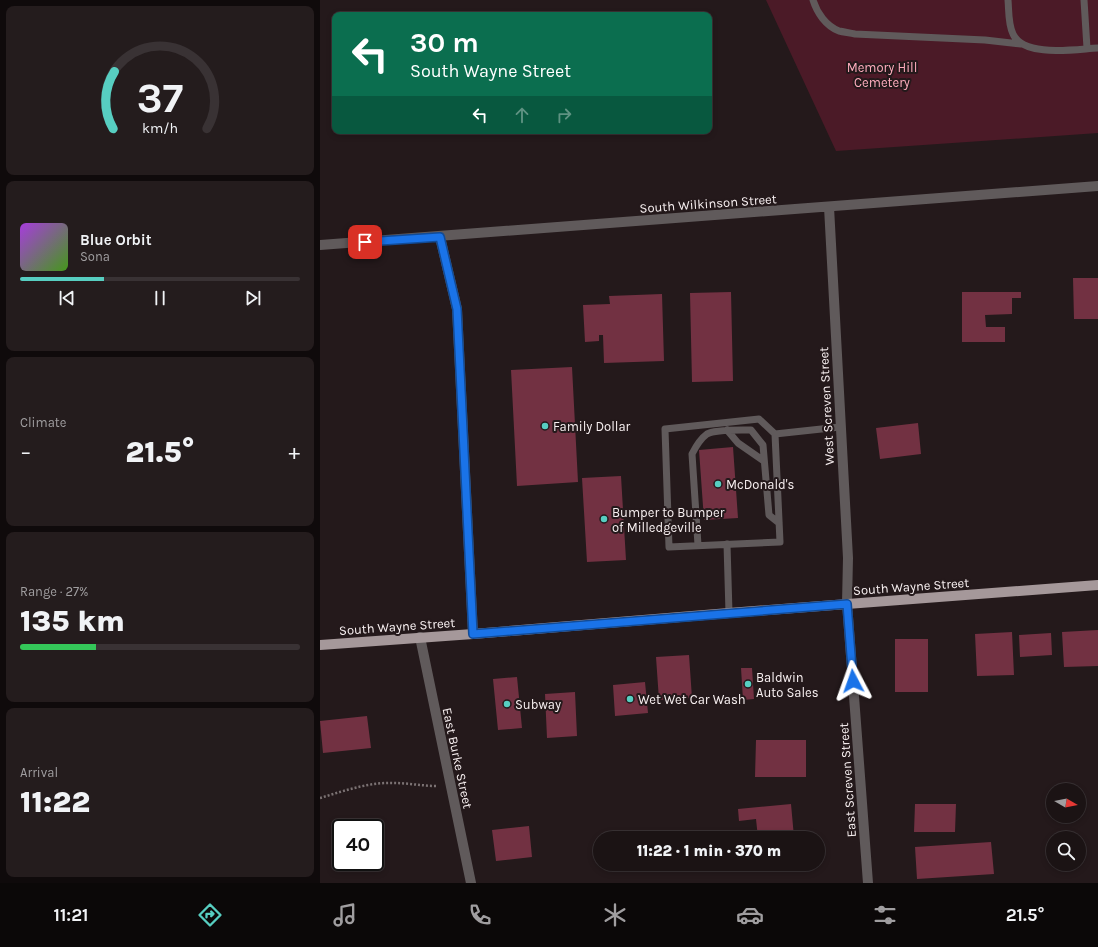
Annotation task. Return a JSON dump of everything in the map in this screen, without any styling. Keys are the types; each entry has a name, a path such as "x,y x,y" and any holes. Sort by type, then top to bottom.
{"main road":[{"name":"South Wayne Street","path":"320,645 1098,585"}],"street":[{"name":"South Wilkinson Street","path":"320,245 1098,186"},
{"name":"West Screven Street","path":"829,207 848,558 847,604"},
{"path":"440,237 457,309 473,634"},
{"name":"East Screven Street","path":"847,604 868,883"},
{"name":"East Burke Street","path":"420,637 471,883"}],"lane":[{"path":"813,0 816,8 826,22 839,30 855,34 985,40 1021,44 1035,49 1055,50 1098,48"},
{"path":"1008,0 1013,34 1021,44"},
{"path":"1084,0 1087,48"},
{"path":"759,419 775,434 779,523 780,542 669,547 665,429 759,419"},
{"path":"775,434 840,427"},
{"path":"698,545 692,454 696,444 708,433 727,430 751,430 763,445 769,515 779,523"},
{"path":"727,430 738,443 764,461"},
{"path":"727,544 729,613"}],"path":[{"path":"320,798 356,787 393,783 423,786 450,785"}],"green space":[{"name":"Memory Hill Cemetery","path":"766,0 1098,0 1098,133 836,151"}],"building":[{"path":"1073,278 1098,278 1098,319 1074,319"},
{"path":"731,292 733,381 692,382 690,293"},
{"path":"962,292 1021,292 1021,298 1012,298 1012,314 985,315 986,327 1005,327 1005,342 962,342"},
{"path":"662,294 664,361 604,363 603,335 599,335 599,341 585,342 583,305 610,304 609,296"},
{"name":"Family Dollar","path":"572,367 578,482 517,486 511,370"},
{"path":"918,423 921,454 880,459 876,428"},
{"name":"McDonald's","path":"733,447 738,518 704,520 699,450"},
{"name":"Bumper to Bumper of Milledgeville","path":"621,476 626,560 587,562 582,478"},
{"path":"1098,630 1098,666 1064,667 1062,632"},
{"path":"1012,632 1014,675 977,676 975,634"},
{"path":"1051,633 1052,655 1020,657 1019,635"},
{"path":"895,639 928,639 928,692 895,692"},
{"path":"689,655 692,698 659,700 656,657"},
{"name":"Baldwin Auto Sales","path":"741,668 752,668 754,699 743,700"},
{"name":"Subway","path":"517,677 522,728 498,730 493,679"},
{"name":"Wet Wet Car Wash","path":"645,682 648,713 615,716 613,685"},
{"path":"575,692 577,736 547,738 545,694"},
{"path":"367,716 371,748 323,753 320,721"},
{"path":"756,740 806,740 806,777 755,777"},
{"path":"791,804 793,831 757,831 756,819 739,821 738,809"},
{"path":"915,804 956,804 955,832 914,832"},
{"path":"529,826 532,857 496,861 492,830"},
{"path":"991,842 994,874 917,879 915,847"}],"place":[{"name":"Family Dollar","path":"545,426"},
{"name":"McDonald's","path":"718,484"},
{"name":"Bumper to Bumper of Milledgeville","path":"604,519"},
{"name":"Baldwin Auto Sales","path":"748,684"},
{"name":"Wet Wet Car Wash","path":"630,699"},
{"name":"Subway","path":"507,704"}],"route":[{"path":"365,242 440,237 457,309 473,634 847,604 853,681"}]}
